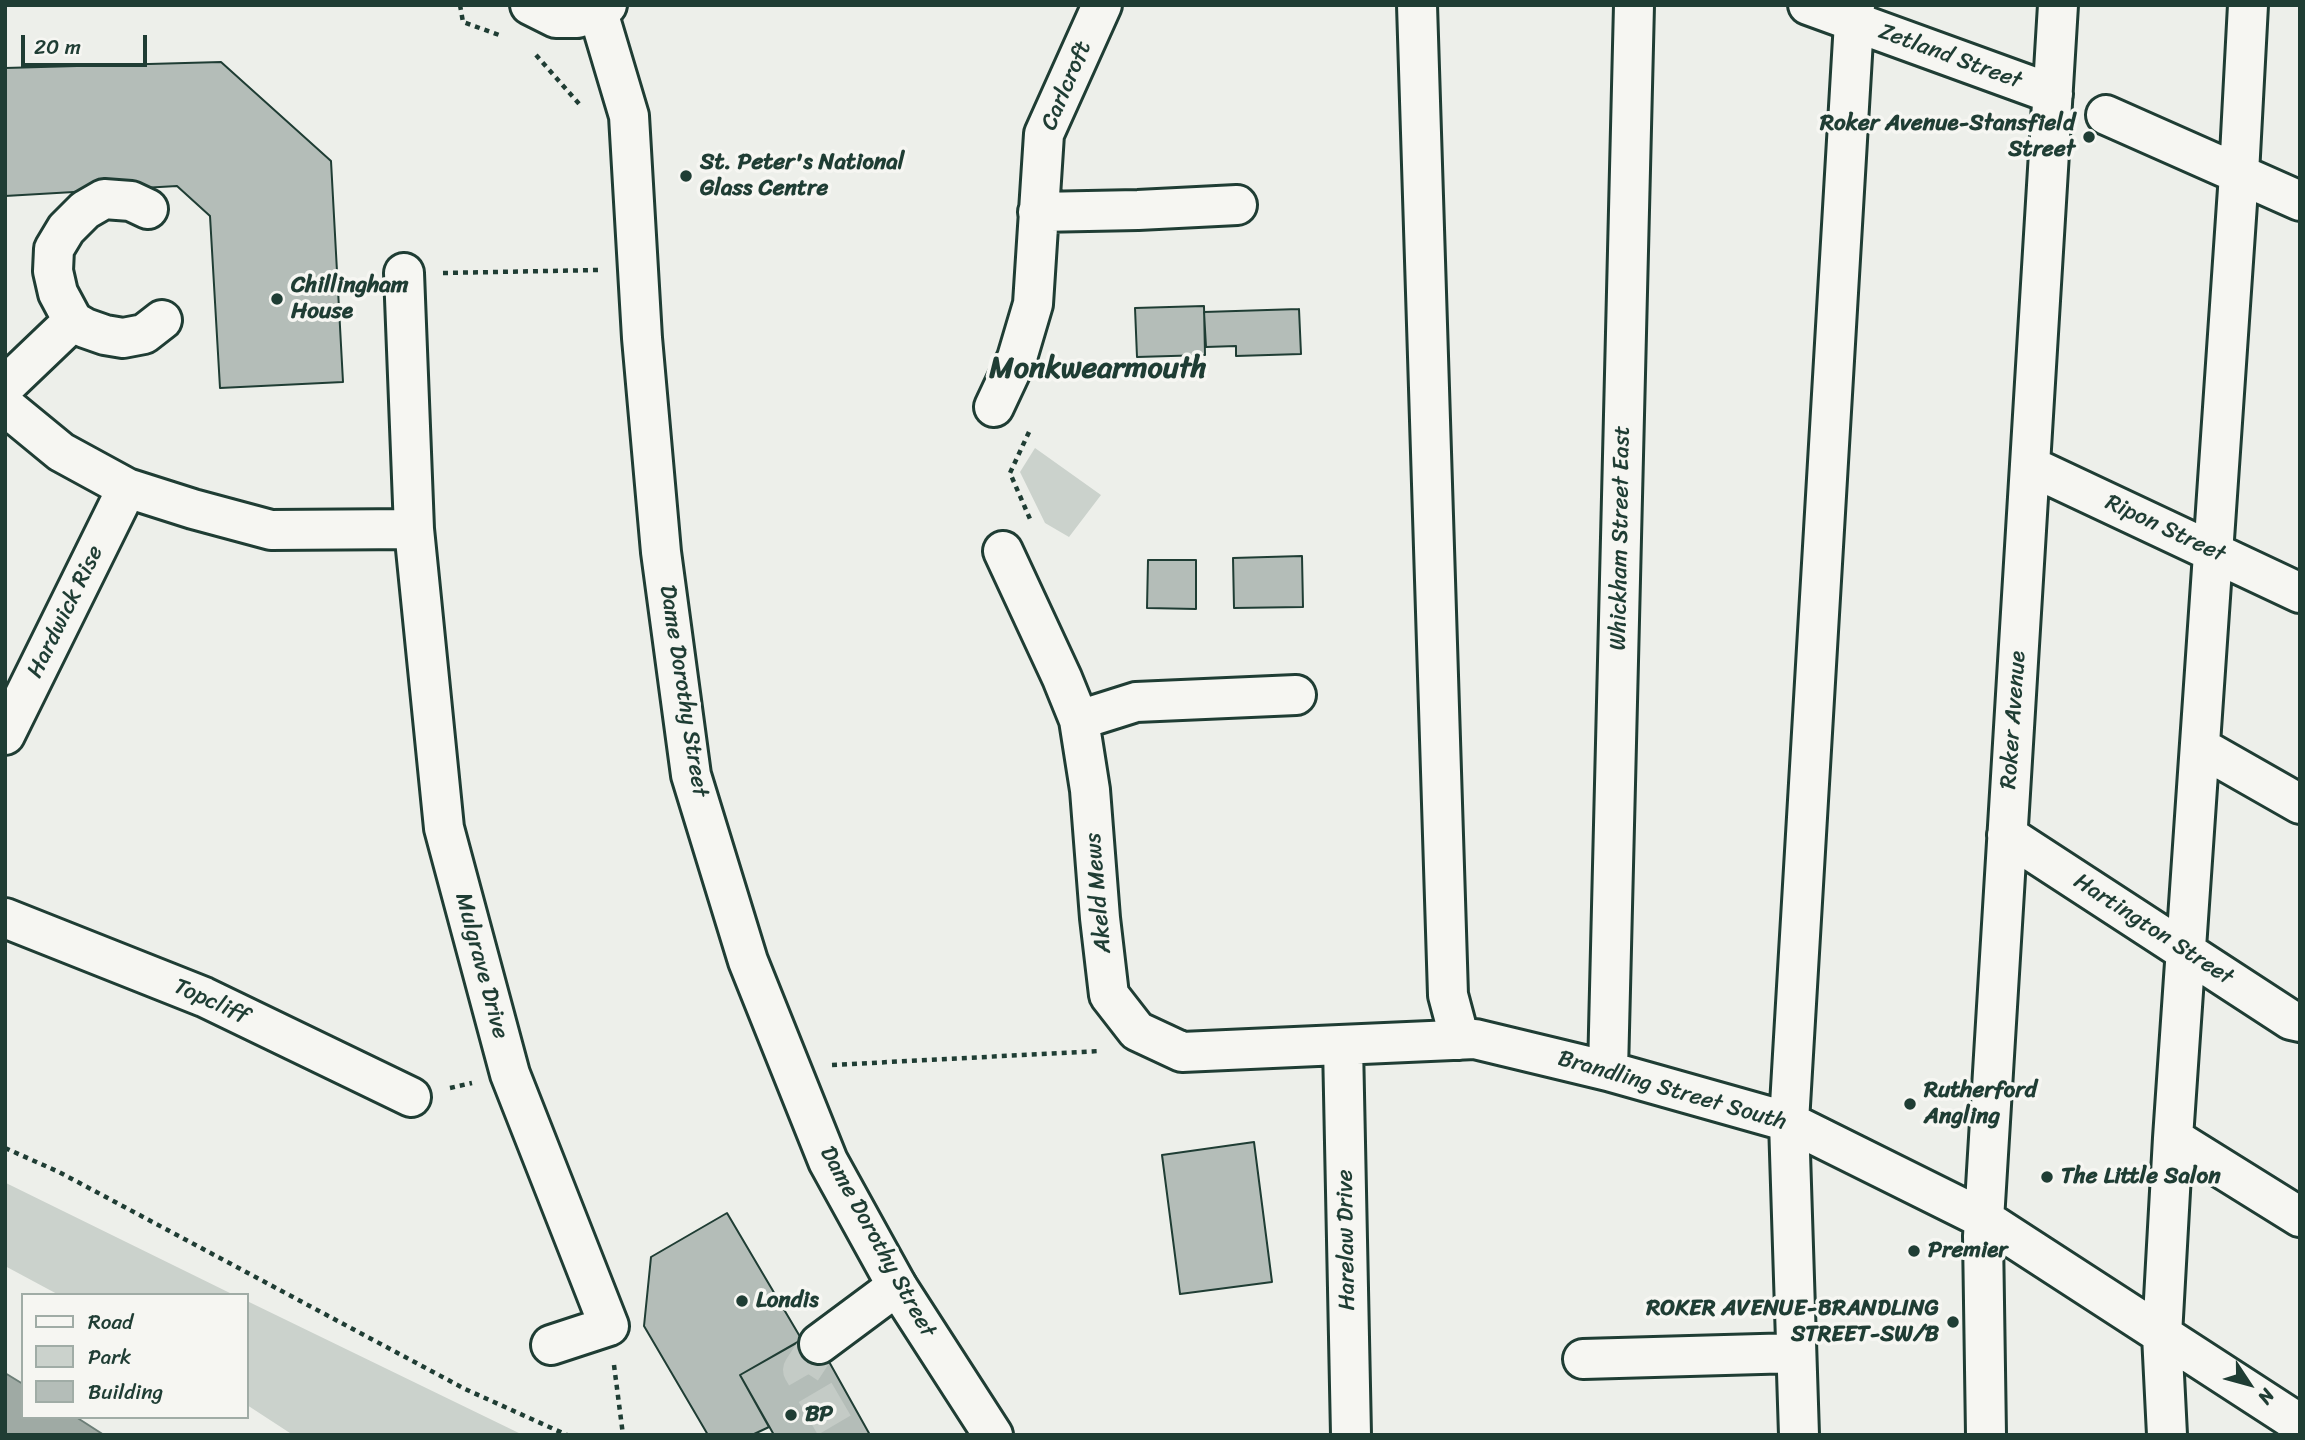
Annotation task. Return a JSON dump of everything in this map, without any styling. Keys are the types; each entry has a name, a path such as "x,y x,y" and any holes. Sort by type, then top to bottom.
{"street":[{"path":"530,5 556,18 577,18 603,8"},
{"name":"Carlcroft","path":"993,407 1017,358 1034,304 1044,134 1102,5"},
{"path":"1417,5 1448,995 1460,1040"},
{"name":"Whickham Street East","path":"1608,1071 1634,5"},
{"name":"Zetland Street","path":"1808,5 1854,14 2053,94"},
{"name":"Roker Avenue","path":"1986,1435 1984,1219 2058,5"},
{"path":"2167,1435 2162,1335 2173,1138 2239,174 2248,5"},
{"name":"Dame Dorothy Street","path":"603,8 629,116 642,338 661,552 691,775 748,961 828,1161 897,1286 993,1435"},
{"path":"1799,1435 1789,1122 1854,14"},
{"path":"2106,115 2300,201"},
{"path":"148,209 131,201 104,199 85,210 66,229 54,249 53,271 58,293 73,321 85,328 123,338 144,334 162,320"},
{"path":"1038,212 1237,205"},
{"name":"Mulgrave Drive","path":"404,273 414,529 444,828 510,1074 609,1326"},
{"path":"5,386 73,321"},
{"path":"5,406 61,452 127,488 271,530 414,529"},
{"name":"Ripon Street","path":"2030,466 2300,593"},
{"name":"Hardwick Rise","path":"5,736 127,488"},
{"name":"Akeld Mews","path":"1003,551 1079,720 1090,790 1109,995 1137,1031 1182,1052 1343,1045"},
{"path":"1079,720 1136,702 1296,695"},
{"path":"2200,747 2300,804"},
{"name":"Hartington Street","path":"2007,835 2291,1020 2300,1022"},
{"name":"Topcliff","path":"5,918 204,997 411,1097"},
{"name":"Brandling Street South","path":"1343,1045 1475,1039 1608,1071 1789,1122 1984,1219 2300,1424"},
{"name":"Harelaw Drive","path":"1343,1045 1352,1435"},
{"path":"2173,1138 2300,1217"},
{"path":"819,1344 897,1286"},
{"path":"551,1345 609,1326"},
{"path":"1583,1359 1796,1353"}],"path":[{"path":"460,5 463,22"},
{"path":"404,273 639,270"},
{"path":"993,407 1030,429 1010,473 1038,538 1003,551"},
{"path":"791,1067 1100,1051 1137,1031"},
{"path":"411,1097 510,1074"},
{"path":"5,1148 59,1172 465,1389 567,1435"},
{"path":"609,1326 623,1435"}],"green space":[{"path":"1035,448 1101,495 1069,537 1045,523 1020,472"},
{"path":"5,1183 230,1293 55,1293 5,1266"},
{"path":"248,1301 523,1435 293,1435 248,1406"}],"shaded area":[{"path":"5,1373 21,1383 21,1419 79,1419 104,1435 5,1435"}],"building":[{"name":"Chillingham House","path":"221,62 331,161 343,382 220,388 210,216 177,186 5,196 5,68"},
{"path":"1204,306 1205,355 1137,357 1135,308"},
{"path":"1299,309 1301,354 1236,356 1236,346 1206,347 1204,312"},
{"path":"1302,556 1303,607 1234,608 1233,558"},
{"path":"1148,560 1196,560 1196,609 1147,608"},
{"path":"1254,1142 1272,1282 1180,1294 1162,1155"},
{"path":"727,1213 802,1340 740,1375 769,1427 752,1435 708,1435 644,1326 651,1257"},
{"path":"813,1333 870,1435 774,1435 740,1375"}],"tunnel":[{"path":"819,1344 802,1370 840,1435"}],"place":[{"name":"Roker Avenue-Stansfield Street","path":"2089,137"},
{"name":"St. Peter's National Glass Centre","path":"686,176"},
{"name":"Chillingham House","path":"277,299"},
{"name":"Rutherford Angling","path":"1910,1104"},
{"name":"The Little Salon","path":"2047,1177"},
{"name":"Premier","path":"1914,1251"},
{"name":"Londis","path":"742,1301"},
{"name":"ROKER AVENUE-BRANDLING STREET-SW/B","path":"1953,1322"},
{"name":"BP","path":"791,1415"}],"district":[{"name":"Monkwearmouth","path":"1098,369"}]}
